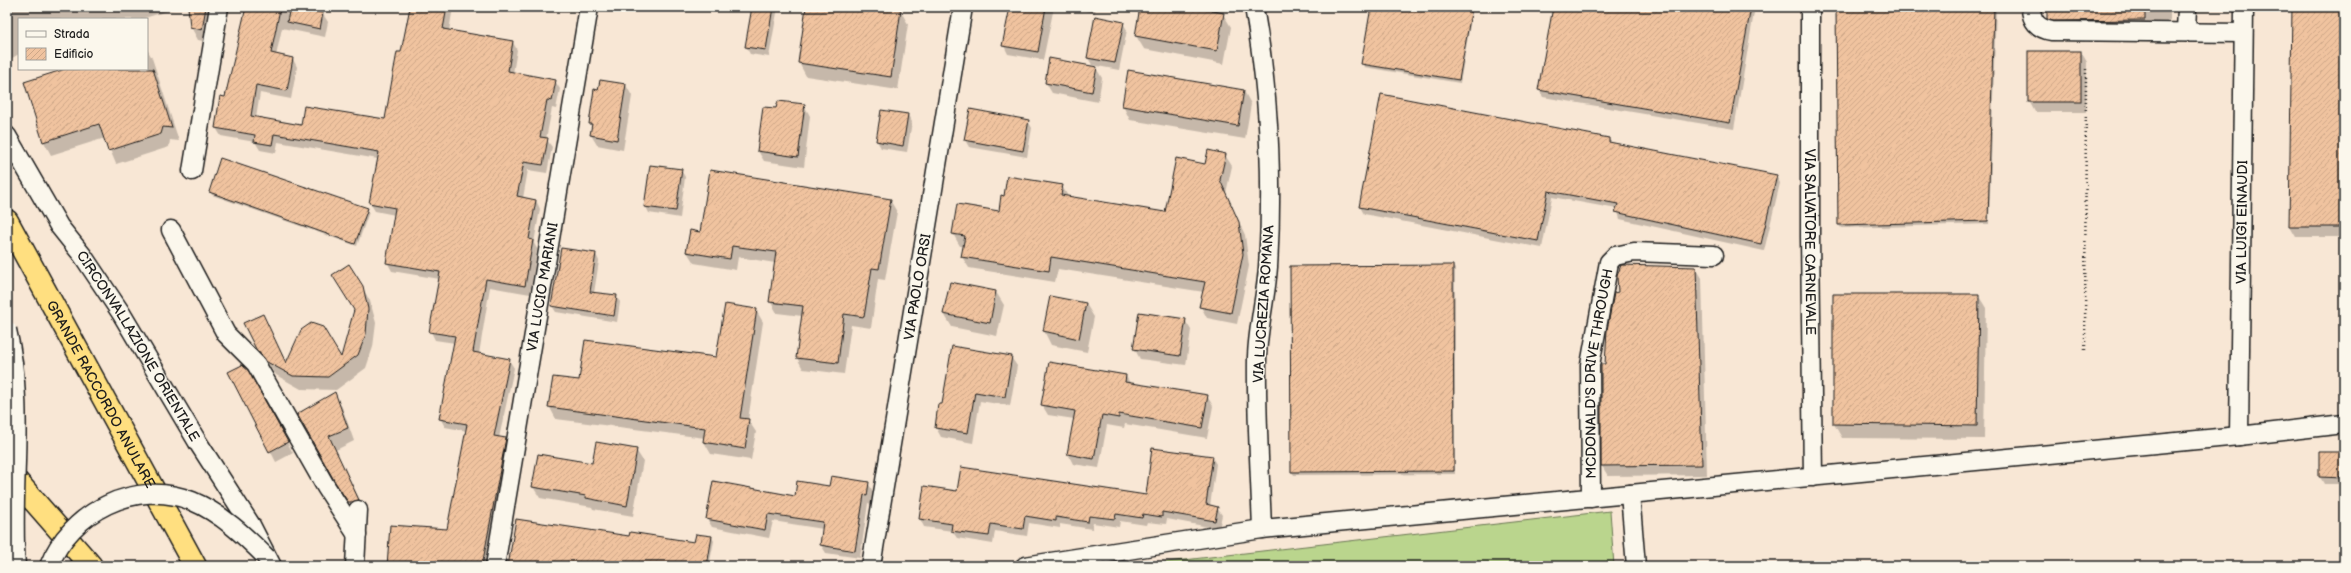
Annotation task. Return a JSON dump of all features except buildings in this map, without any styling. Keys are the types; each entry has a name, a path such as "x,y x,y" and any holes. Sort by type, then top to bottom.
{"highway":[{"name":"GRANDE RACCORDO ANULARE","path":"7,221 195,566"},
{"path":"7,470 91,566"}],"street":[{"path":"192,171 219,7"},
{"name":"VIA LUCIO MARIANI","path":"495,566 589,7"},
{"name":"VIA PAOLO ORSI","path":"871,566 962,7"},
{"name":"VIA LUCREZIA ROMANA","path":"1254,7 1263,77 1268,178 1268,266 1260,319 1257,357 1262,529"},
{"name":"VIA SALVATORE CARNEVALE","path":"1810,7 1810,247 1813,477"},
{"path":"2031,7 2034,21 2046,30 2243,33"},
{"path":"2186,32 2187,7"},
{"name":"VIA LUIGI EINAUDI","path":"2239,436 2244,7"},
{"name":"CIRCONVALLAZIONE ORIENTALE","path":"7,136 59,226 82,256 121,313 197,440 251,525 270,562"},
{"path":"171,230 226,334 256,364 326,487 357,535"},
{"name":"MCDONALD'S DRIVE THROUGH","path":"1591,498 1590,365 1609,262 1615,256 1634,252 1714,256"},
{"path":"7,330 13,357 18,404 16,566"},
{"path":"1025,566 1262,529 2239,436 2344,424"},
{"path":"48,566 64,539 84,518 119,500 156,494 184,498 210,510 232,526 270,562"},
{"path":"1630,494 1636,566"},
{"path":"355,566 358,510"}],"path":[{"path":"2085,350 2086,66"}],"green space":[{"path":"1610,511 1614,566 1132,566"}]}
